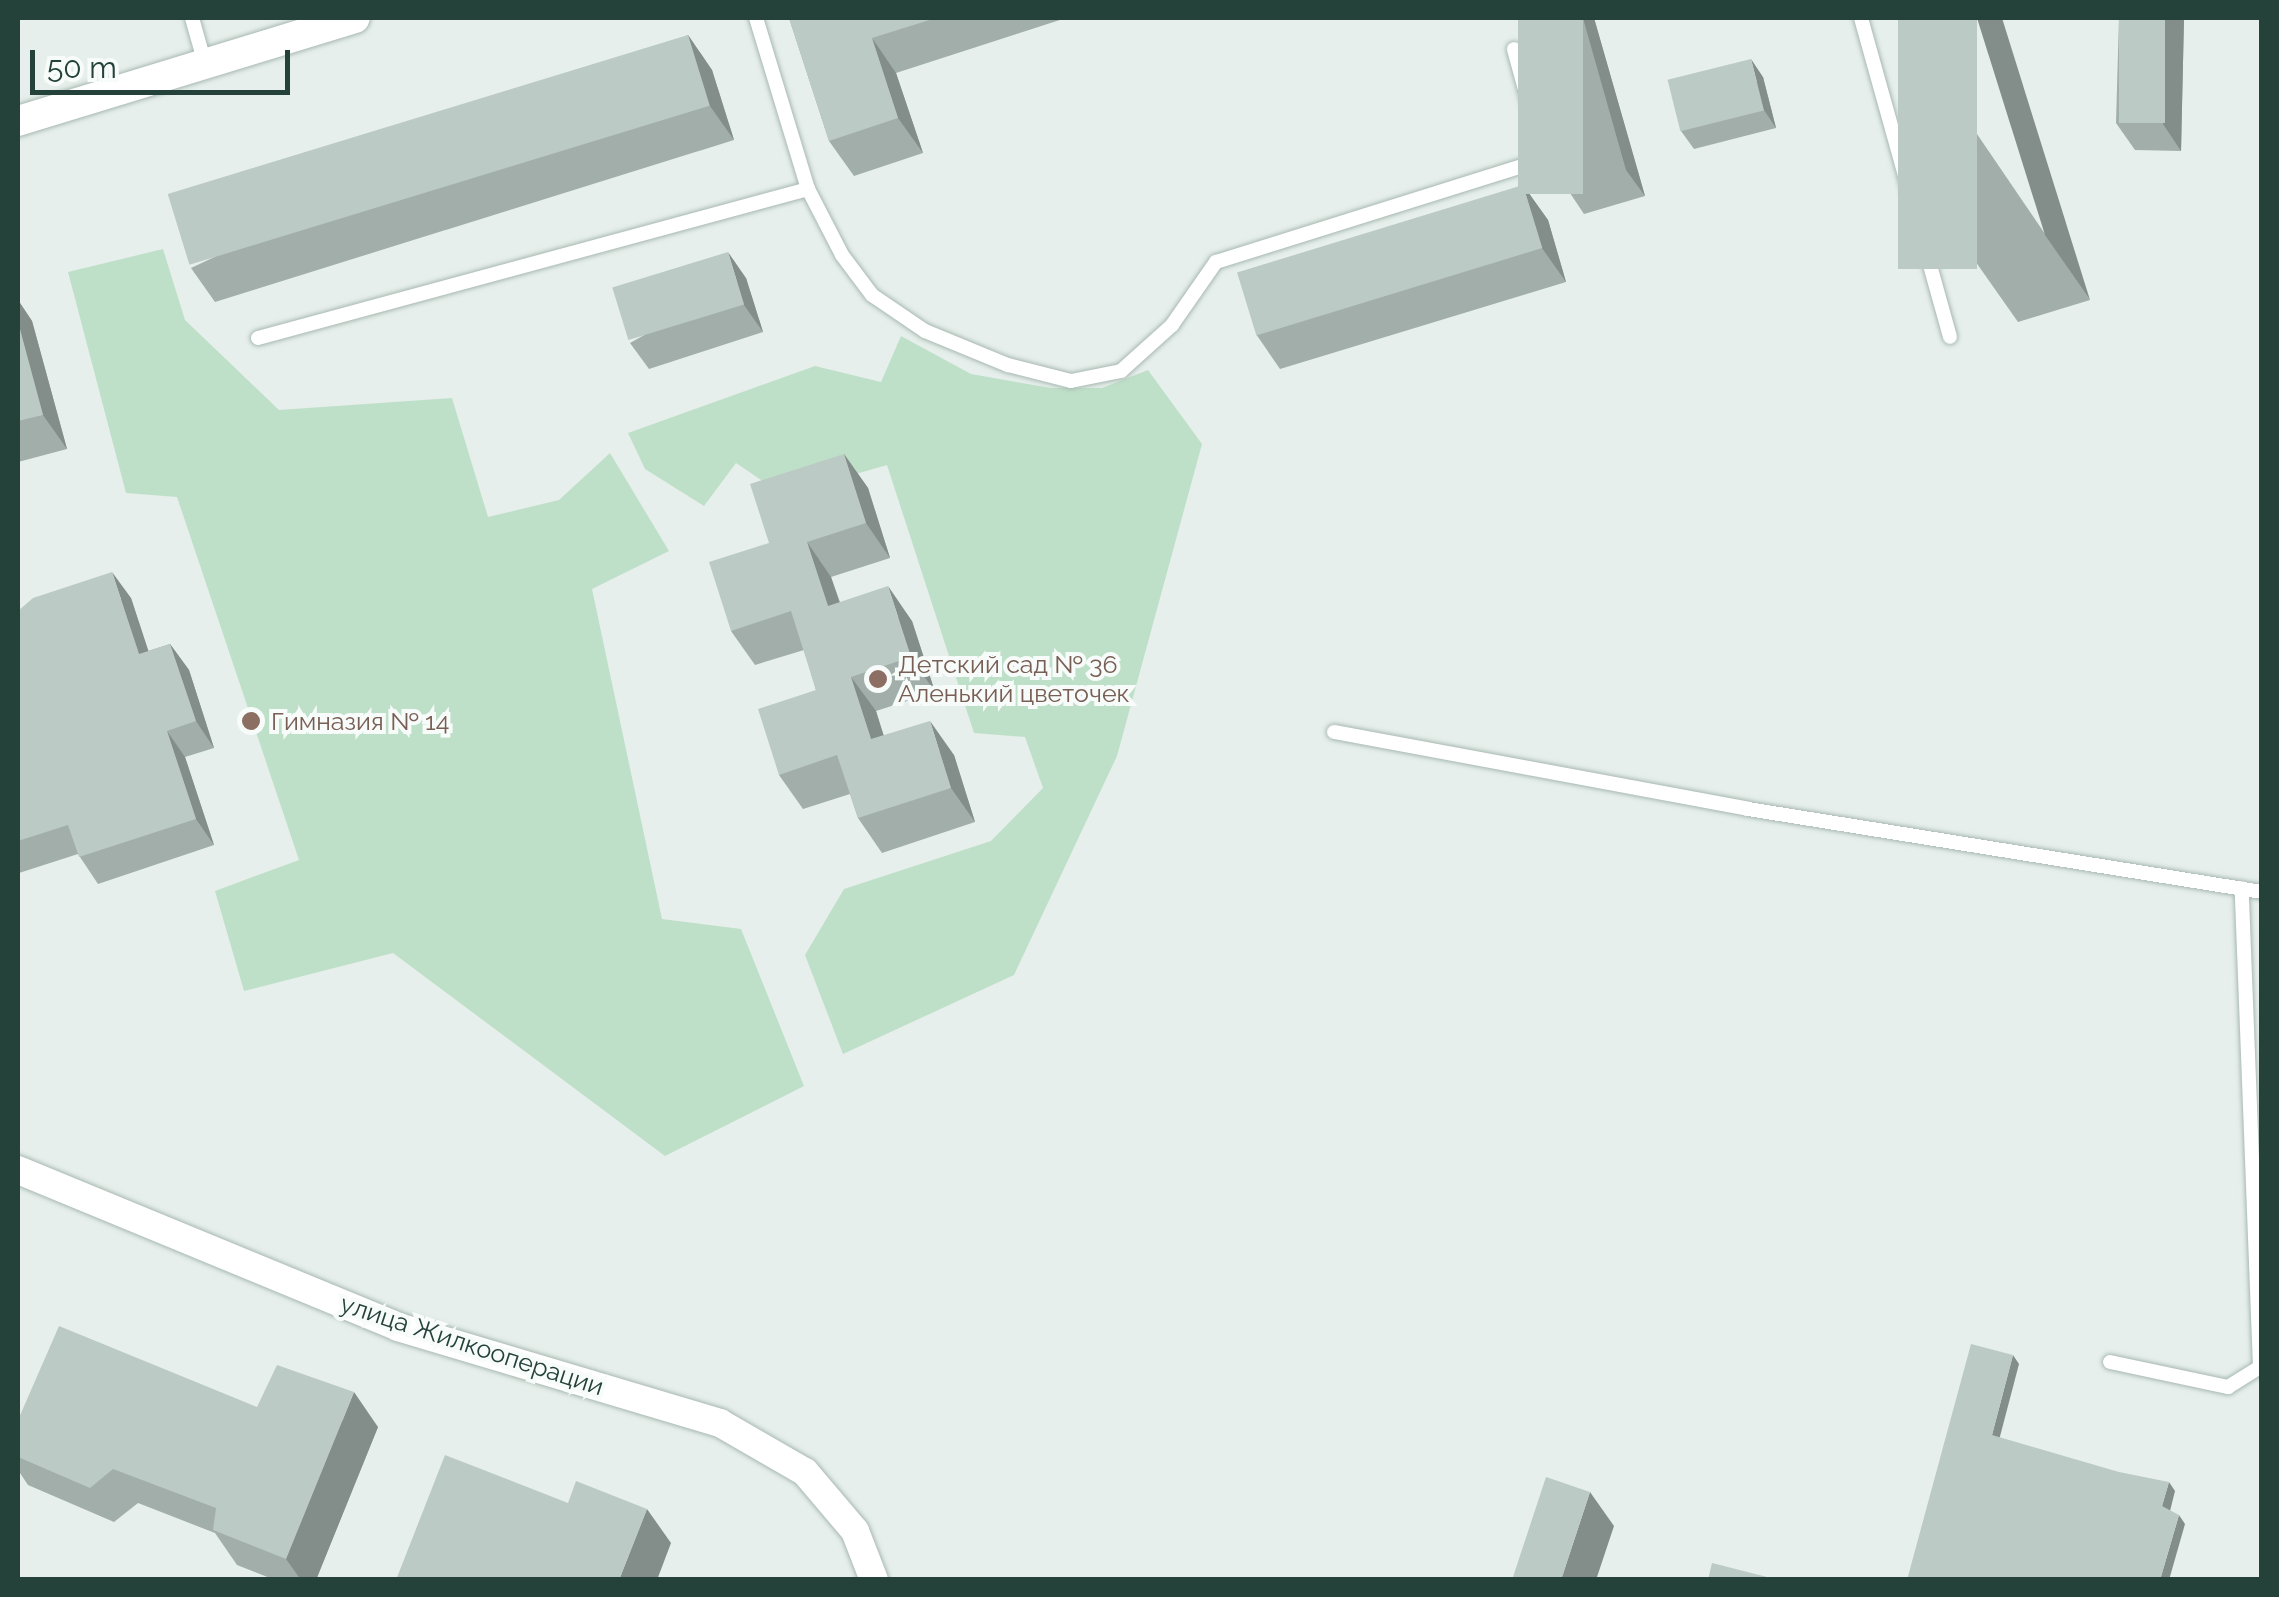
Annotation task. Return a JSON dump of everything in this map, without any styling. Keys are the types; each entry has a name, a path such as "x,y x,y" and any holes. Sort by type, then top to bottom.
{"main road":[{"path":"18,120 355,18"}],"street":[{"name":"улица Жилкооперации","path":"18,1170 398,1327 720,1424 805,1472 855,1530 874,1580"}],"lane":[{"path":"192,18 205,64"},
{"path":"756,18 808,189 842,255 872,295 924,331 1008,365 1071,382 1121,371 1172,324 1216,262 1544,158 1514,49"},
{"path":"1861,18 1950,337"},
{"path":"258,338 808,189"},
{"path":"1334,732 1748,809 2262,892"},
{"path":"2110,1362 2228,1387 2260,1367 2242,888"}],"green space":[{"path":"163,249 185,320 279,410 452,398 488,517 559,500 610,453 669,551 592,589 662,919 741,929 804,1086 665,1156 393,953 244,991 215,891 299,860 177,497 126,493 68,272"},
{"path":"901,336 971,374 1051,388 1102,388 1148,370 1202,444 1117,756 1014,975 843,1054 805,955 844,889 991,841 1043,788 1025,737 974,733 887,465 783,495 736,463 704,506 645,469 628,433 815,366 881,382"}],"building":[{"path":"789,18 936,18 872,38 898,118 829,141"},
{"path":"1518,18 1583,18 1583,194 1518,194"},
{"path":"1898,18 1977,18 1977,269 1898,269"},
{"path":"2119,18 2165,18 2165,123 2119,123"},
{"path":"688,35 710,106 189,265 168,194"},
{"path":"1751,59 1764,110 1680,131 1668,80"},
{"path":"1523,185 1542,248 1256,336 1237,272"},
{"path":"728,252 744,305 628,340 612,287"},
{"path":"18,322 43,415 18,421"},
{"path":"844,454 866,523 807,542 828,606 888,586 911,657 851,677 871,739 930,721 951,788 858,818 837,755 779,775 758,709 816,690 791,611 731,631 709,562 769,543 750,484"},
{"path":"112,572 139,654 170,644 196,721 167,731 196,819 79,857 68,825 18,841 18,611 33,598"},
{"path":"59,1326 257,1407 277,1365 354,1392 286,1559 213,1530 216,1508 113,1469 90,1488 18,1457 18,1420"},
{"path":"1971,1344 2013,1355 1992,1435 2119,1472 2169,1482 2162,1506 2179,1515 2160,1580 1907,1580"},
{"path":"445,1455 568,1503 576,1481 647,1509 619,1580 396,1580"},
{"path":"1546,1477 1590,1492 1561,1580 1512,1580"},
{"path":"1712,1563 1775,1579 1708,1580"}],"place":[{"name":"Детский сад № 36 Аленький цветочек","path":"878,679"},
{"name":"Гимназия № 14","path":"251,721"}]}
